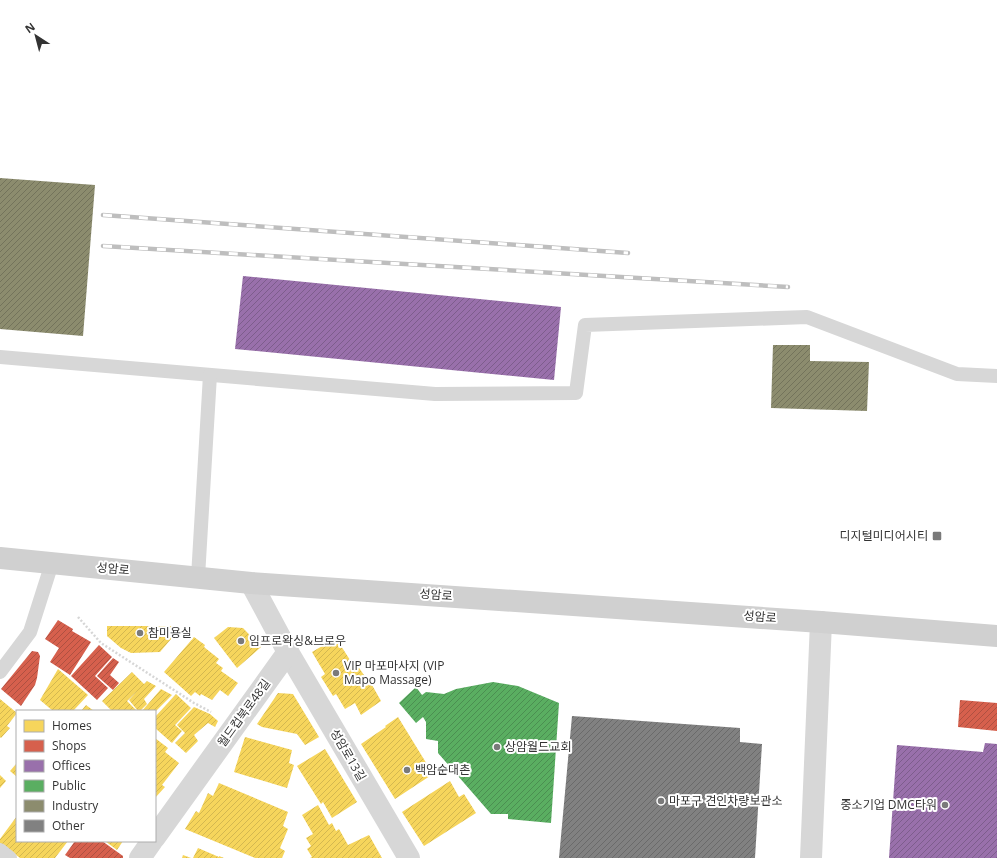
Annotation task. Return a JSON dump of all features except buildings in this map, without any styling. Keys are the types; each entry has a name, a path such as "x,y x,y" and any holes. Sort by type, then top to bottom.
{"main road":[{"name":"성암로","path":"0,558 251,583 821,622 997,636"}],"street":[{"path":"251,583 288,652"},
{"path":"811,858 821,622"},
{"name":"월드컵북로48길","path":"156,836 288,652"},
{"name":"성암로13길","path":"288,652 409,858"},
{"path":"140,858 151,842"}],"lane":[{"path":"0,357 435,394 576,393 585,325 807,317 957,374 997,376"},
{"path":"198,577 210,375"},
{"path":"0,672 30,632 52,563"},
{"path":"0,850 10,858"}],"path":[{"path":"78,617 101,644 194,703 236,724"}],"railway":[{"path":"103,215 628,253"},
{"path":"103,246 788,287"}],"place":[{"name":"디지털미디어시티","path":"937,536"},
{"name":"참미용실","path":"140,633"},
{"name":"임프로왁싱&브로우","path":"241,641"},
{"name":"VIP 마포마사지 (VIP Mapo Massage)","path":"336,673"},
{"name":"상암월드교회","path":"497,747"},
{"name":"백암순대촌","path":"407,770"},
{"name":"마포구 견인차량보관소","path":"661,801"},
{"name":"중소기업 DMC타워","path":"945,805"}]}
